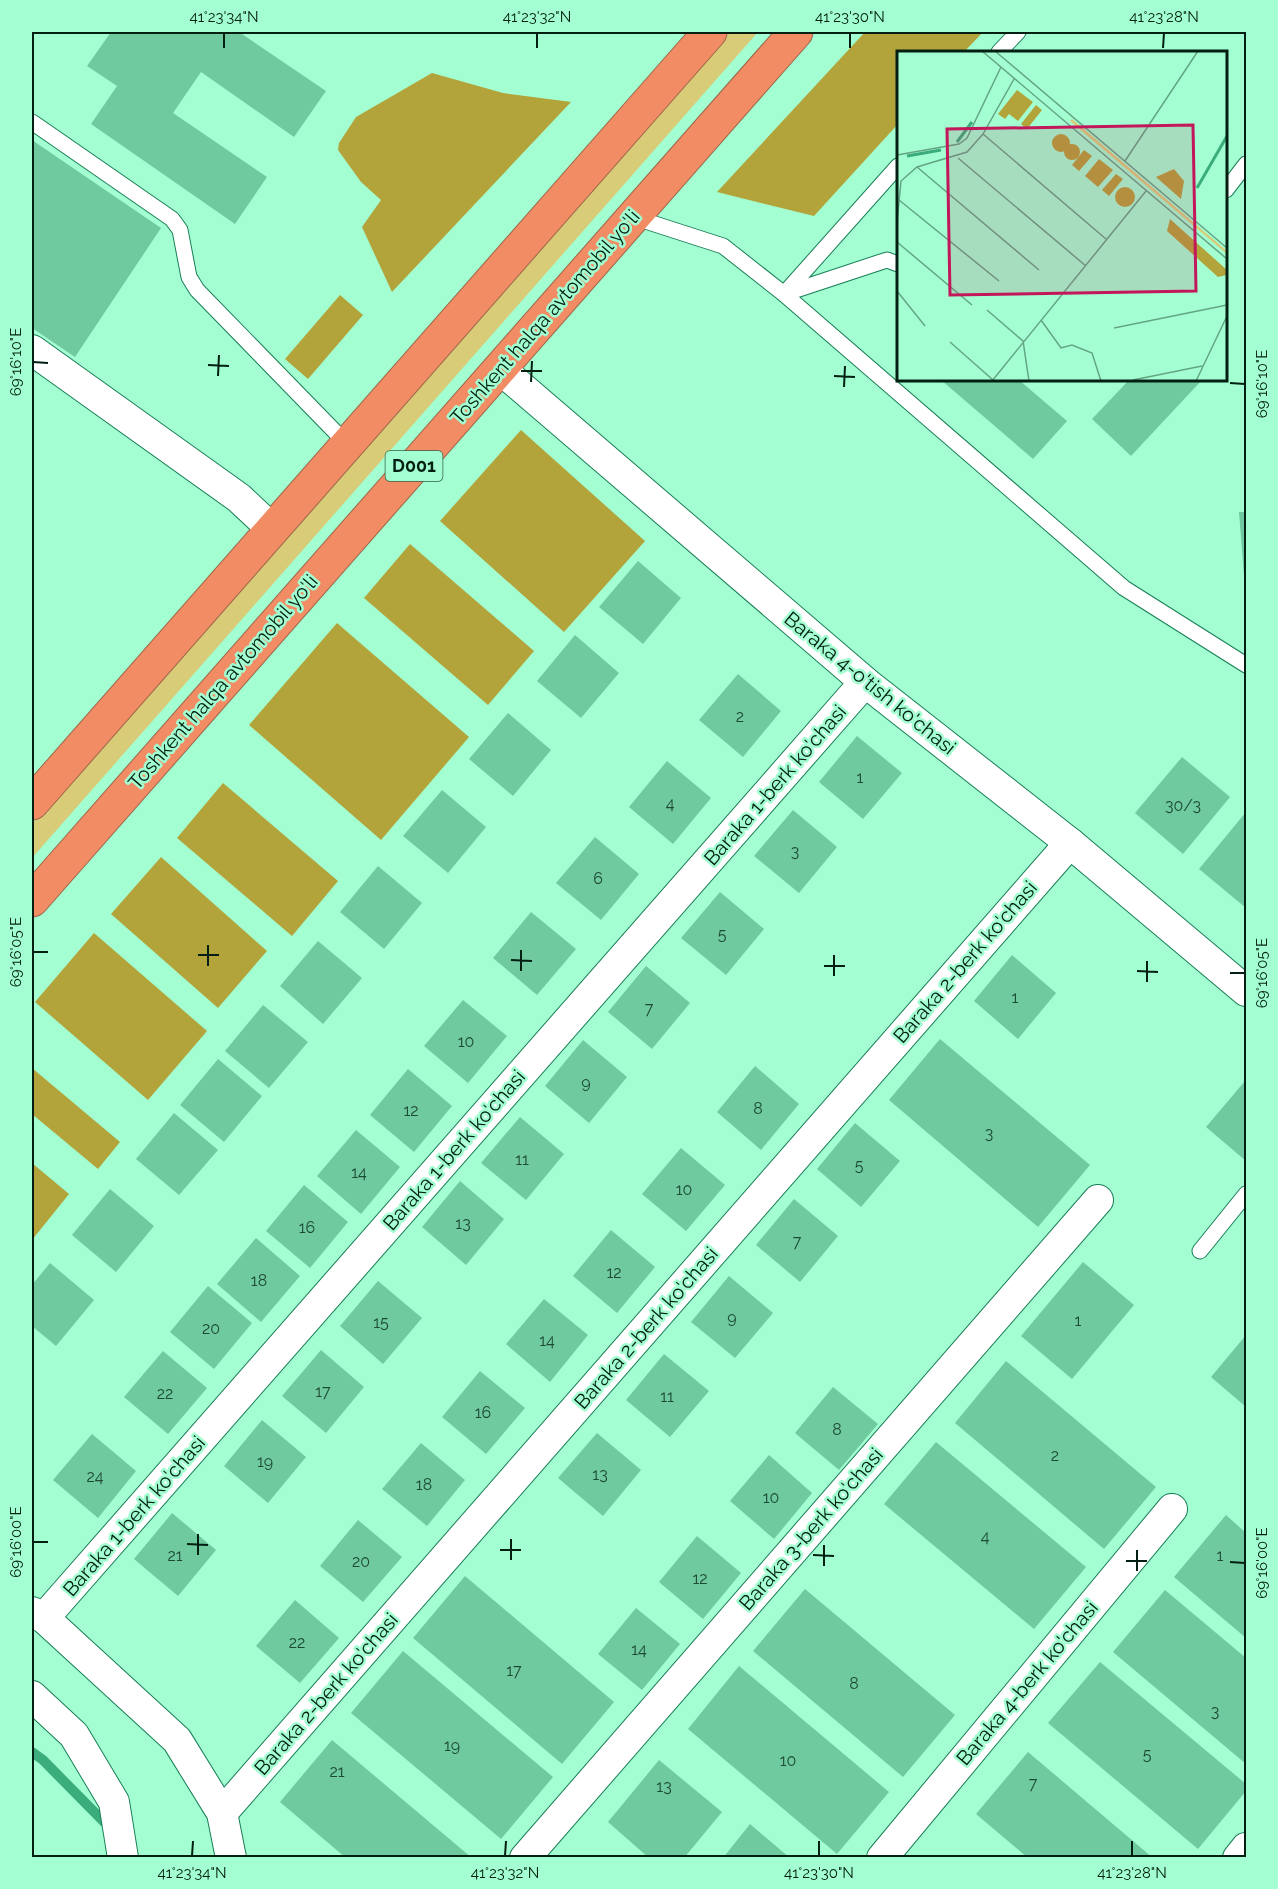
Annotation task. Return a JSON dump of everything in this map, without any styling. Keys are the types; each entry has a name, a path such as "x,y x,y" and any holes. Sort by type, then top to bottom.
{"highway":[{"path":"32,803 710,32"},
{"name":"Toshkent halqa avtomobil yo'li","path":"32,900 796,32"}],"street":[{"path":"32,350 239,498 272,529"},
{"name":"Baraka 4-o'tish ko'chasi","path":"500,368 866,682 1070,843 1246,991"},
{"name":"Baraka 1-berk ko'chasi","path":"38,1615 866,682"},
{"name":"Baraka 2-berk ko'chasi","path":"222,1814 1070,843"},
{"name":"Baraka 3-berk ko'chasi","path":"525,1857 1098,1200"},
{"name":"Baraka 4-berk ko'chasi","path":"882,1857 1172,1509"},
{"path":"38,1615 177,1740 222,1814 231,1857"},
{"path":"32,1696 74,1735 114,1802 123,1857"},
{"path":"1238,1857 1246,1848"}],"lane":[{"path":"1000,51 1018,32"},
{"path":"32,122 172,219 180,230 189,277 197,290 347,444"},
{"path":"1227,189 1246,164"},
{"path":"784,294 897,167"},
{"path":"633,217 723,246 784,294 1124,588 1246,665"},
{"path":"784,294 887,260 897,264"},
{"path":"1200,1251 1246,1194"}],"shaded area":[{"path":"728,32 758,32 32,858 32,824"},
{"path":"865,32 983,32 965,51 897,51 897,125 814,216 717,192"},
{"path":"432,73 503,93 571,102 392,292 362,227 381,200 361,182 338,150 339,143 356,117"},
{"path":"340,295 363,315 308,379 285,359"},
{"path":"521,430 645,541 564,632 440,521"},
{"path":"410,544 534,651 488,705 364,598"},
{"path":"337,623 469,737 381,840 249,725"},
{"path":"223,783 338,881 292,936 177,838"},
{"path":"161,857 267,951 218,1008 111,914"},
{"path":"94,933 207,1031 148,1100 35,1002"},
{"path":"32,1068 120,1142 98,1169 32,1114"},
{"path":"32,1163 69,1194 32,1240"}],"building":[{"path":"111,32 239,32 326,91 294,137 201,72 173,113 267,177 235,224 91,124 117,86 87,66"},
{"path":"32,140 161,228 75,357 32,328"},
{"path":"942,381 1020,381 1067,421 1033,459"},
{"path":"1128,381 1201,381 1131,456 1092,419"},
{"path":"1239,512 1246,512 1246,589 1245,589"},
{"path":"638,561 681,598 643,644 599,607"},
{"path":"575,635 619,673 581,718 537,681"},
{"path":"738,674 781,711 743,757 699,720"},
{"path":"508,713 551,750 513,796 469,759"},
{"path":"857,736 902,773 863,819 819,782"},
{"path":"1182,757 1230,797 1183,854 1135,813"},
{"path":"667,761 711,798 673,844 629,807"},
{"path":"442,790 486,827 448,873 403,836"},
{"path":"793,810 837,847 799,893 754,856"},
{"path":"1246,812 1246,908 1199,869"},
{"path":"595,837 639,874 601,920 556,883"},
{"path":"378,866 422,903 384,949 340,912"},
{"path":"720,892 764,929 726,975 681,938"},
{"path":"531,912 576,949 537,995 493,958"},
{"path":"318,941 362,978 323,1024 280,986"},
{"path":"1012,955 1056,993 1018,1039 974,1001"},
{"path":"646,966 690,1003 652,1049 608,1012"},
{"path":"463,1000 507,1036 468,1083 424,1046"},
{"path":"263,1005 308,1042 269,1088 225,1051"},
{"path":"940,1039 1090,1165 1038,1227 889,1100"},
{"path":"583,1040 627,1077 589,1123 545,1086"},
{"path":"218,1059 262,1096 224,1142 180,1105"},
{"path":"755,1066 799,1104 761,1150 717,1112"},
{"path":"408,1069 452,1106 414,1152 370,1115"},
{"path":"1246,1082 1246,1161 1206,1127"},
{"path":"174,1113 218,1150 179,1195 136,1159"},
{"path":"520,1117 564,1154 526,1200 481,1163"},
{"path":"855,1123 900,1161 861,1207 817,1169"},
{"path":"356,1130 400,1167 361,1214 317,1176"},
{"path":"681,1148 725,1185 686,1231 642,1194"},
{"path":"460,1181 504,1219 466,1265 422,1227"},
{"path":"304,1185 348,1222 310,1268 266,1231"},
{"path":"110,1189 154,1226 116,1272 72,1235"},
{"path":"794,1199 838,1236 800,1282 756,1245"},
{"path":"611,1230 655,1267 617,1313 573,1276"},
{"path":"256,1238 300,1276 261,1322 217,1284"},
{"path":"1083,1262 1134,1305 1072,1379 1021,1336"},
{"path":"50,1263 94,1300 56,1346 32,1326 32,1285"},
{"path":"729,1276 773,1313 735,1358 691,1322"},
{"path":"378,1281 422,1318 383,1364 340,1326"},
{"path":"208,1286 252,1323 214,1369 170,1332"},
{"path":"544,1299 588,1335 550,1382 506,1344"},
{"path":"1246,1335 1246,1407 1211,1377"},
{"path":"321,1350 364,1387 326,1433 282,1396"},
{"path":"163,1351 207,1388 168,1434 124,1397"},
{"path":"664,1354 709,1391 670,1437 626,1400"},
{"path":"1006,1361 1156,1487 1104,1549 955,1423"},
{"path":"480,1371 525,1408 486,1454 442,1417"},
{"path":"833,1387 878,1424 839,1470 795,1433"},
{"path":"262,1420 306,1457 268,1503 224,1466"},
{"path":"597,1433 641,1470 603,1516 558,1478"},
{"path":"92,1434 136,1471 98,1518 53,1480"},
{"path":"936,1442 1086,1567 1034,1629 884,1504"},
{"path":"421,1443 465,1480 427,1526 382,1489"},
{"path":"769,1455 812,1493 774,1539 730,1501"},
{"path":"172,1513 216,1550 178,1596 134,1559"},
{"path":"1226,1515 1246,1533 1246,1638 1174,1577"},
{"path":"358,1520 402,1557 363,1602 320,1566"},
{"path":"697,1536 741,1573 703,1619 659,1582"},
{"path":"465,1576 614,1702 562,1764 413,1638"},
{"path":"805,1589 955,1715 903,1777 753,1651"},
{"path":"1165,1590 1246,1658 1246,1764 1113,1652"},
{"path":"295,1600 339,1638 300,1683 256,1646"},
{"path":"636,1608 680,1644 642,1690 598,1654"},
{"path":"403,1651 553,1777 501,1839 351,1713"},
{"path":"1100,1662 1246,1784 1246,1791 1198,1849 1048,1723"},
{"path":"739,1666 889,1792 837,1854 688,1729"},
{"path":"332,1740 472,1858 346,1858 280,1802"},
{"path":"1028,1752 1153,1858 1028,1858 976,1814"},
{"path":"659,1760 722,1812 684,1858 649,1858 608,1822"},
{"path":"750,1824 790,1858 723,1858"}],"waterway":[{"path":"32,1752 43,1760 111,1829"}]}
